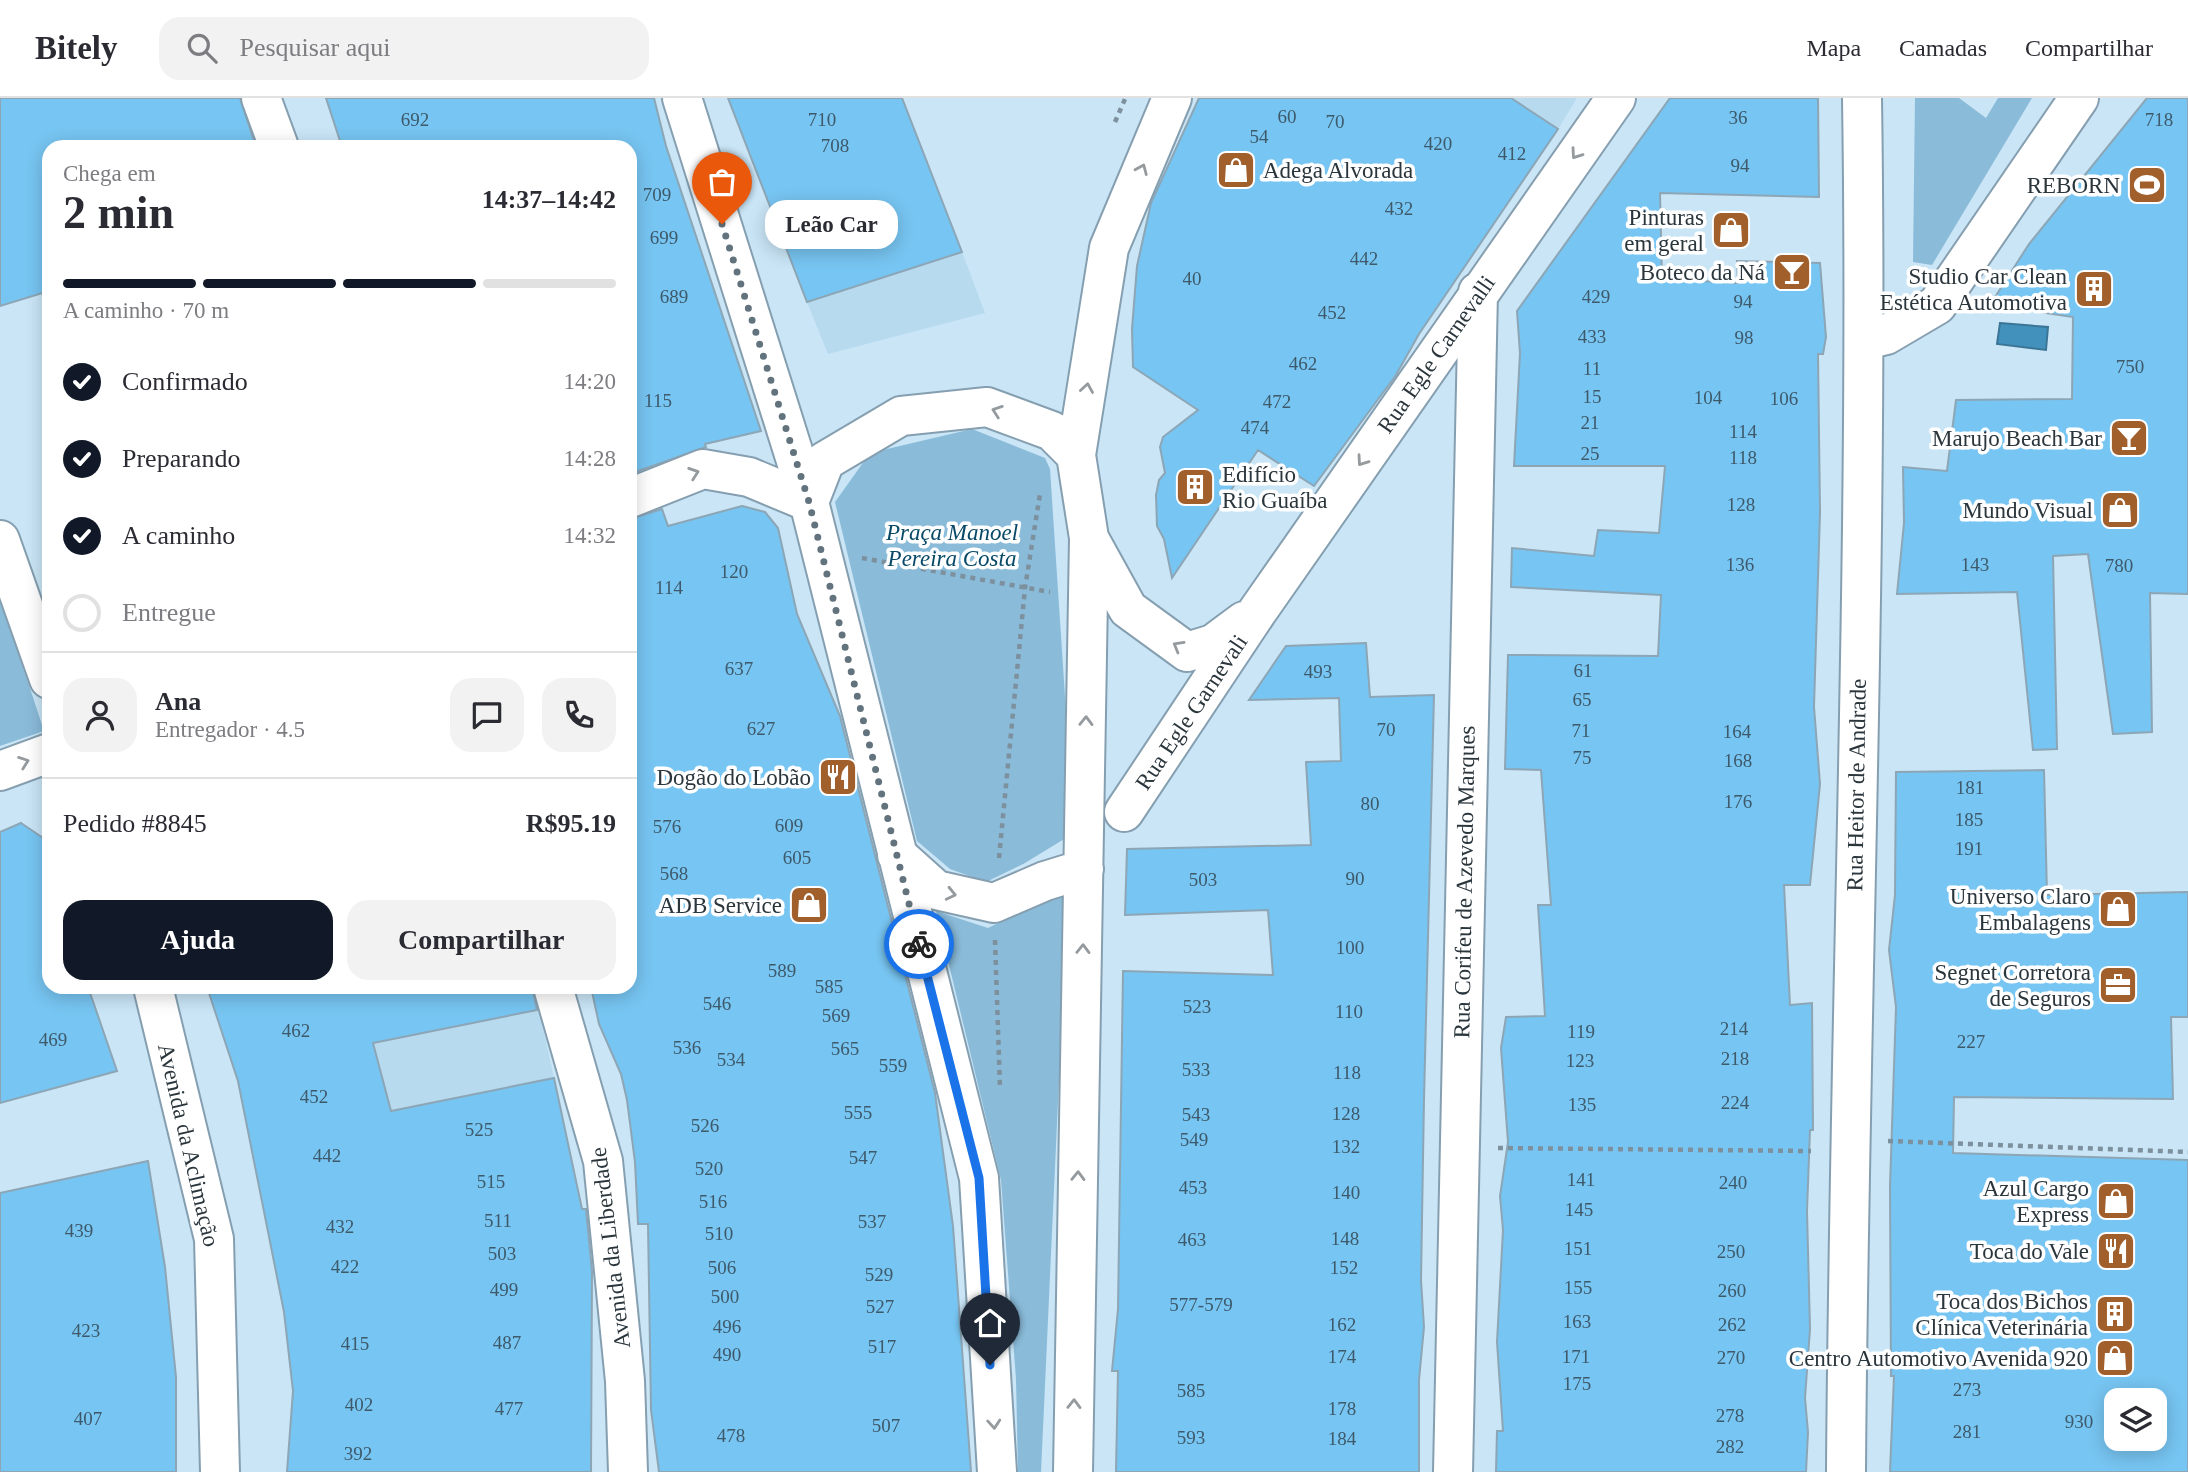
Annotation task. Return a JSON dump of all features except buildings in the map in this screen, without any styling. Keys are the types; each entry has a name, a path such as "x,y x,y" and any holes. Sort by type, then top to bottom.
{"street":[{"path":"261,98 276,140"},
{"path":"682,98 809,502 979,1178 997,1472"},
{"path":"1073,1472 1089,538 1076,455 1109,248 1172,98"},
{"name":"Rua Egle Carnevalli","path":"1257,612 1616,98"},
{"name":"Rua Heitor de Andrade","path":"1846,1472 1848,1144 1865,340 1862,98"},
{"path":"1865,340 1886,335 1937,305 2079,98"},
{"name":"Rua Corifeu de Azevedo Marques","path":"1453,1472 1478,292"},
{"path":"809,502 825,460 901,416 986,407 1052,431 1076,455"},
{"path":"637,495 703,469 749,477 809,502"},
{"path":"1089,538 1128,609 1187,652 1213,644 1257,612"},
{"path":"0,540 42,660"},
{"name":"Rua Egle Garnevali","path":"1124,813 1257,612"},
{"path":"0,771 42,756"},
{"path":"897,855 936,890 994,903 1045,881 1084,869"},
{"name":"Avenida da Aclimação","path":"155,994 214,1239 219,1472"},
{"name":"Avenida da Liberdade","path":"555,994 603,1161 625,1381 628,1472"}],"path":[{"path":"1001,1097 994,903 1025,588 1041,484"},
{"path":"848,555 1058,594"}],"shaded area":[{"path":"1511,98 1577,98 1558,129"},
{"path":"962,252 985,313 828,354 807,302"},
{"path":"2000,323 2048,327 2046,350 1997,344"},
{"path":"539,1010 554,1078 391,1111 373,1043"}],"green space":[{"path":"1915,98 1959,98 1986,118 1998,98 2032,98 1932,265 1913,262"},
{"name":"Praça Manoel Pereira Costa","path":"972,429 1045,458 1050,469 1074,833 1025,863 986,882 950,869 917,841 835,502 870,453"},
{"path":"0,597 42,732 0,746"},
{"path":"1068,884 1041,1472 1018,1472 1016,1379 1001,1180 936,911 988,928 1042,902"}],"way so far":[{"path":"722,224 809,502 919,944"}],"place":[{"name":"Adega Alvorada","path":"1236,170"},
{"name":"REBORN","path":"2147,185"},
{"name":"Leão Car","path":"722,224"},
{"name":"Pinturas em geral","path":"1731,230"},
{"name":"Boteco da Ná","path":"1792,272"},
{"name":"Studio Car Clean Estética Automotiva","path":"2094,289"},
{"name":"Marujo Beach Bar","path":"2129,438"},
{"name":"Edifício Rio Guaíba","path":"1195,487"},
{"name":"Mundo Visual","path":"2120,510"},
{"name":"Dogão do Lobão","path":"838,777"},
{"name":"ADB Service","path":"809,905"},
{"name":"Universo Claro Embalagens","path":"2118,909"},
{"name":"Segnet Corretora de Seguros","path":"2118,985"},
{"name":"Azul Cargo Express","path":"2116,1201"},
{"name":"Toca do Vale","path":"2116,1251"},
{"name":"Toca dos Bichos Clínica Veterinária","path":"2115,1314"},
{"name":"Centro Automotivo Avenida 920","path":"2115,1358"}],"route":[{"path":"919,944 979,1178 990,1365"}]}
